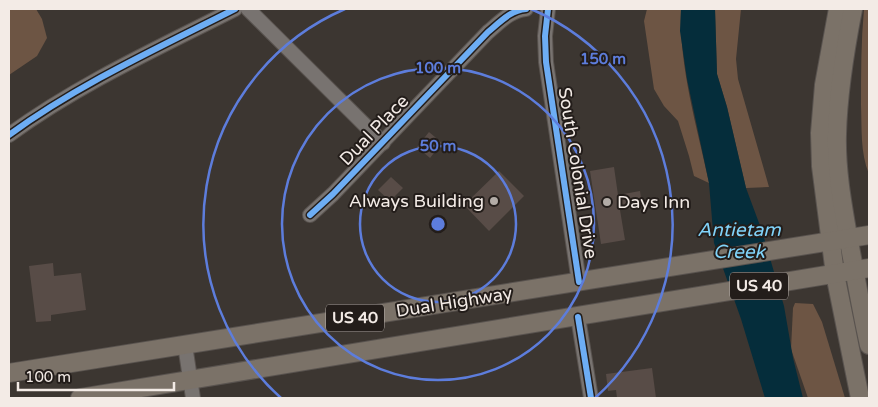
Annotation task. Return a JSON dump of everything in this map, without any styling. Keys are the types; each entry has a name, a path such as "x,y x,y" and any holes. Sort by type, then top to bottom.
{"main road":[{"path":"838,9 824,85 820,133 821,166 835,274 860,398"},
{"path":"853,9 841,80 837,134 839,177 849,238 862,269 869,345"},
{"name":"Dual Highway","path":"9,373 869,234"},
{"name":"Dual Highway","path":"80,398 862,269"}],"street":[{"path":"9,135 36,115 91,83 235,9"},
{"path":"248,9 382,142"},
{"name":"Dual Place","path":"310,215 333,194 488,32 507,16 518,10 526,9"},
{"name":"South Colonial Drive","path":"544,9 546,62 579,282"},
{"path":"578,317 591,398"},
{"path":"185,345 193,398"}],"shaded area":[{"path":"9,9 36,9 42,19 47,38 37,56 9,75"},
{"path":"647,9 681,9 681,31 686,75 709,183 694,176 678,121 664,106 654,89 644,21"},
{"path":"715,9 741,9 736,59 738,79 769,187 746,188 727,107 717,74"},
{"path":"864,9 869,9 869,174 863,149 861,105"},
{"path":"795,303 813,304 822,322 845,398 808,398 791,349 793,308"}],"water":[{"name":"Antietam Creek","path":"681,9 715,9 717,74 727,107 746,188 762,231 784,306 793,358 803,398 765,398 741,319 714,243 709,183 687,79 680,31"}],"building":[{"path":"429,132 442,143 430,158 417,147"},
{"name":"Days Inn","path":"614,167 618,195 640,191 642,206 620,210 625,240 601,244 590,171"},
{"name":"Always Building","path":"499,171 524,196 489,231 464,205"},
{"path":"391,177 403,188 390,201 378,190"},
{"path":"53,263 54,276 81,273 86,310 51,315 51,321 36,322 29,266"},
{"path":"652,368 656,398 617,398 616,390 608,391 606,374"}],"cycle path":[{"path":"9,135 91,83 235,9"},
{"path":"310,215 333,194 488,32 511,14 526,9"},
{"path":"548,9 545,36 546,62 579,282"},
{"path":"578,317 591,398"}],"place":[{"name":"Always Building","path":"494,201"},
{"name":"Days Inn","path":"607,202"}]}
